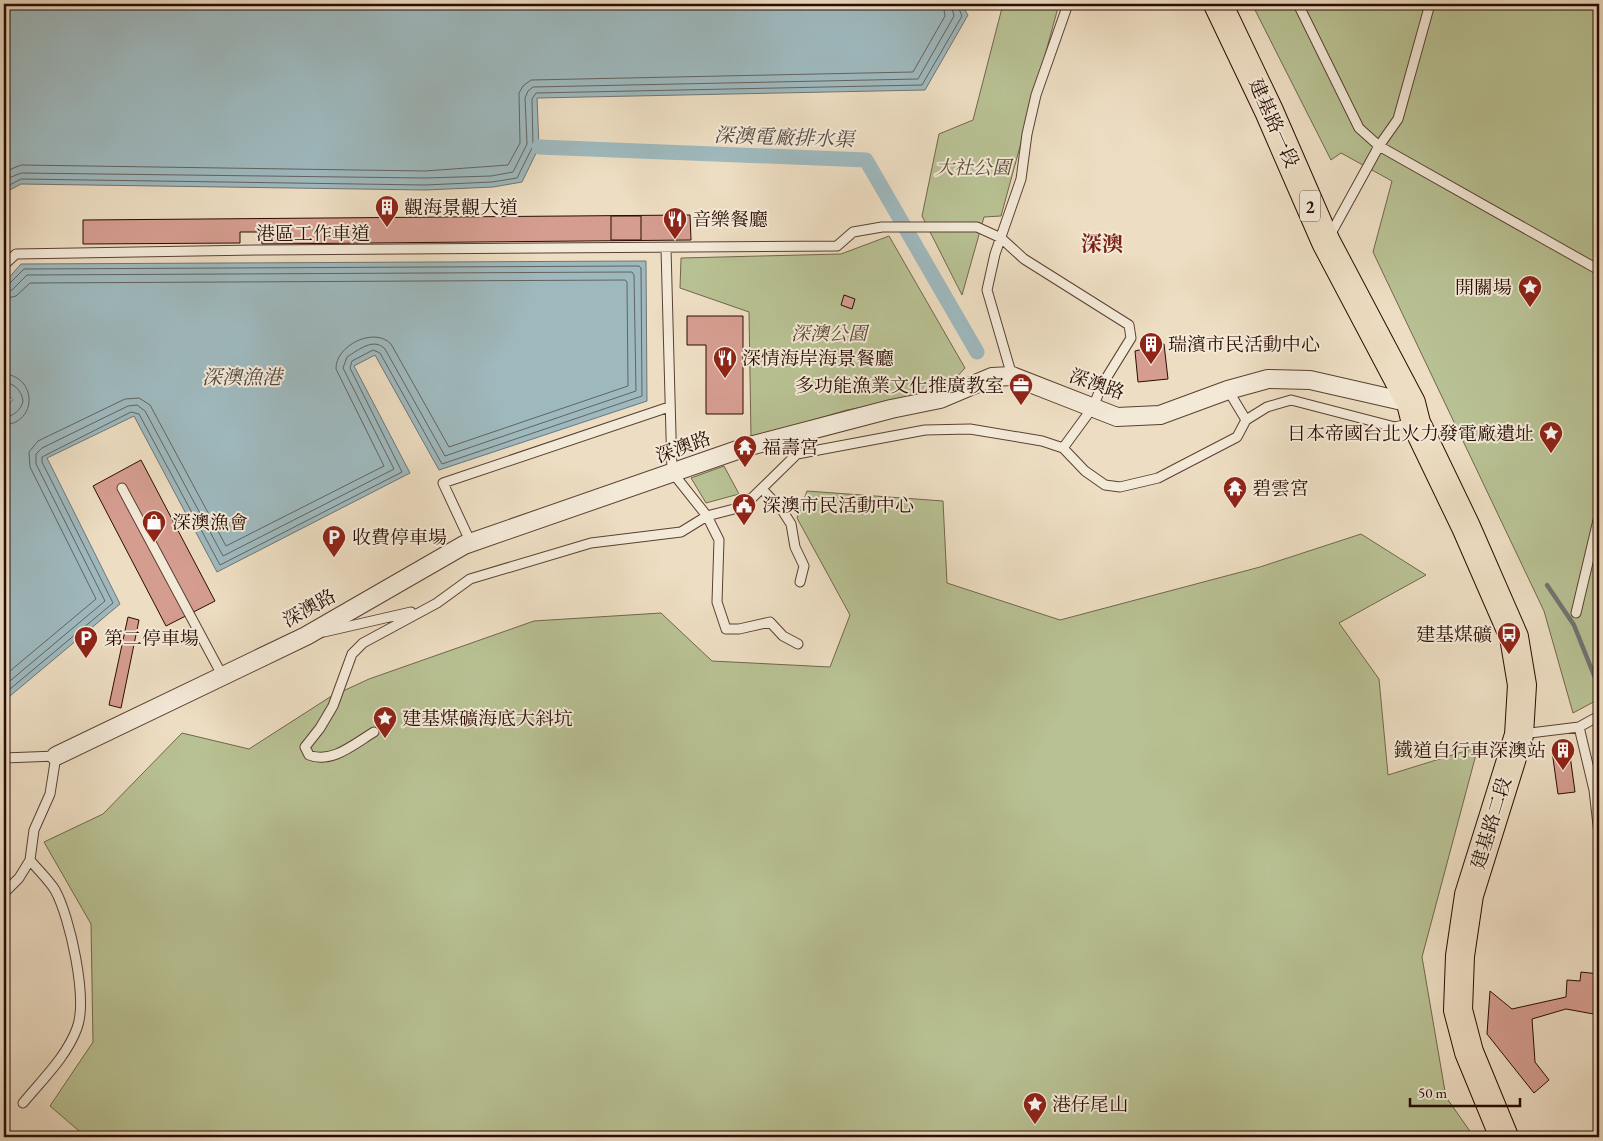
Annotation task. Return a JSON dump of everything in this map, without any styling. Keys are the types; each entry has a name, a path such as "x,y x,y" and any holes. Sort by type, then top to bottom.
{"main road":[{"name":"建基路一段","path":"1218,4 1326,242 1414,413"},
{"name":"建基路二段","path":"1414,413 1514,637 1522,684 1519,735 1469,895 1460,956 1458,1010 1469,1052 1504,1137"}],"street":[{"name":"深澳路","path":"56,756 306,636 328,621 472,543 746,447 891,409 940,399 992,377 1012,376 1117,417 1160,415 1228,390 1268,379 1310,380 1414,413"}],"lane":[{"path":"1012,376 987,290 995,254 1021,179 1027,134 1036,95 1068,4"},
{"path":"1298,4 1359,128 1379,146 1599,270"},
{"path":"1326,242 1379,146 1398,119 1430,4"},
{"name":"港區工作車道","path":"4,266 16,254 261,250 837,246 853,232 882,227 942,225 978,227 1001,238 1024,259 1129,325 1131,338 1102,385 1093,407 1064,448"},
{"path":"666,248 672,472 707,516 719,540 717,602 726,629 739,630 770,622 784,636 798,644"},
{"path":"1228,390 1246,420"},
{"path":"374,732 342,752 319,758 308,755 305,747 320,728 333,706 352,654 363,643 437,603 470,579 591,543 681,532 707,516 734,509 762,489 797,454 925,430 970,429 1042,442 1064,448 1085,471 1105,485 1120,487 1158,478 1237,437 1246,420 1267,407 1291,400 1395,427 1414,413"},
{"path":"472,543 443,483 669,407"},
{"path":"122,488 222,675"},
{"path":"762,489 782,510 791,524 795,547 804,566 800,582"},
{"path":"1576,613 1599,516"},
{"path":"306,636 424,609"},
{"path":"1519,735 1580,727 1599,716"},
{"path":"1580,727 1594,790 1599,834"},
{"path":"4,893 19,878 30,860 34,830 50,794 56,756"},
{"name":"深澳路","path":"4,758 56,756"},
{"path":"23,1103 69,1045 80,1016 79,986 70,930 54,888 30,860"}],"green space":[{"name":"大社公園","path":"1003,4 1059,4 1001,216 984,217 962,295 922,216 939,134 973,120"},
{"path":"1252,4 1599,4 1599,699 1573,713 1544,611 1373,252 1392,181 1341,153 1331,160"},
{"name":"深澳公園","path":"889,236 965,368 943,392 847,410 751,438 749,312 680,288 681,258 841,254"},
{"path":"724,466 739,494 706,503 691,478"},
{"path":"807,491 943,501 947,583 1060,620 1260,567 1361,534 1426,575 1339,623 1379,679 1388,775 1478,747 1422,957 1446,1097 1474,1137 86,1137 50,1106 93,1042 91,924 44,842 103,814 182,733 249,749 330,697 369,679 534,621 661,613 712,661 830,667 850,615 797,518"}],"water":[{"path":"4,4 961,4 968,15 925,90 537,98 539,147 522,182 493,187 426,190 21,184 4,193"},
{"name":"深澳漁港","path":"646,261 647,401 439,470 375,355 354,366 410,473 217,572 134,416 47,458 120,604 4,701 4,407 13,400 4,391 4,283 21,264"}],"building":[{"name":"觀海景觀大道","path":"690,215 691,240 262,244 261,232 240,232 240,243 83,244 83,220"},
{"path":"611,216 641,216 641,240 611,240"},
{"path":"844,295 855,299 852,309 841,305"},
{"name":"深情海岸海景餐廳","path":"687,316 743,316 743,414 706,414 706,345 687,345"},
{"name":"瑞濱市民活動中心","path":"1164,344 1168,379 1138,382 1135,351"},
{"name":"深澳漁會","path":"141,460 215,601 166,626 93,486"},
{"path":"128,617 139,620 121,708 109,705"},
{"name":"鐵道自行車深澳站","path":"1569,748 1575,792 1558,794 1552,751"},
{"path":"1581,972 1599,974 1599,1015 1566,1009 1532,1019 1535,1062 1549,1080 1534,1093 1487,1034 1490,991 1512,1009 1566,997 1567,980 1580,981"}],"waterway":[{"name":"深澳電廠排水渠","path":"539,147 866,160 977,352"},
{"name":"深澳電廠排水渠","path":"1547,585 1574,625 1599,688"}],"place":[{"name":"觀海景觀大道","path":"387,228"},
{"name":"音樂餐廳","path":"675,240"},
{"name":"開關場","path":"1530,308"},
{"name":"瑞濱市民活動中心","path":"1151,365"},
{"name":"深情海岸海景餐廳","path":"725,379"},
{"name":"多功能漁業文化推廣教室","path":"1021,406"},
{"name":"日本帝國台北火力發電廠遺址","path":"1551,454"},
{"name":"福壽宮","path":"745,468"},
{"name":"碧雲宮","path":"1235,509"},
{"name":"深澳市民活動中心","path":"744,526"},
{"name":"深澳漁會","path":"154,543"},
{"name":"收費停車場","path":"334,558"},
{"name":"建基煤礦","path":"1509,655"},
{"name":"第二停車場","path":"86,659"},
{"name":"建基煤礦海底大斜坑","path":"385,739"},
{"name":"鐵道自行車深澳站","path":"1563,771"},
{"name":"港仔尾山","path":"1035,1125"}],"district":[{"name":"深澳","path":"1102,243"}]}
